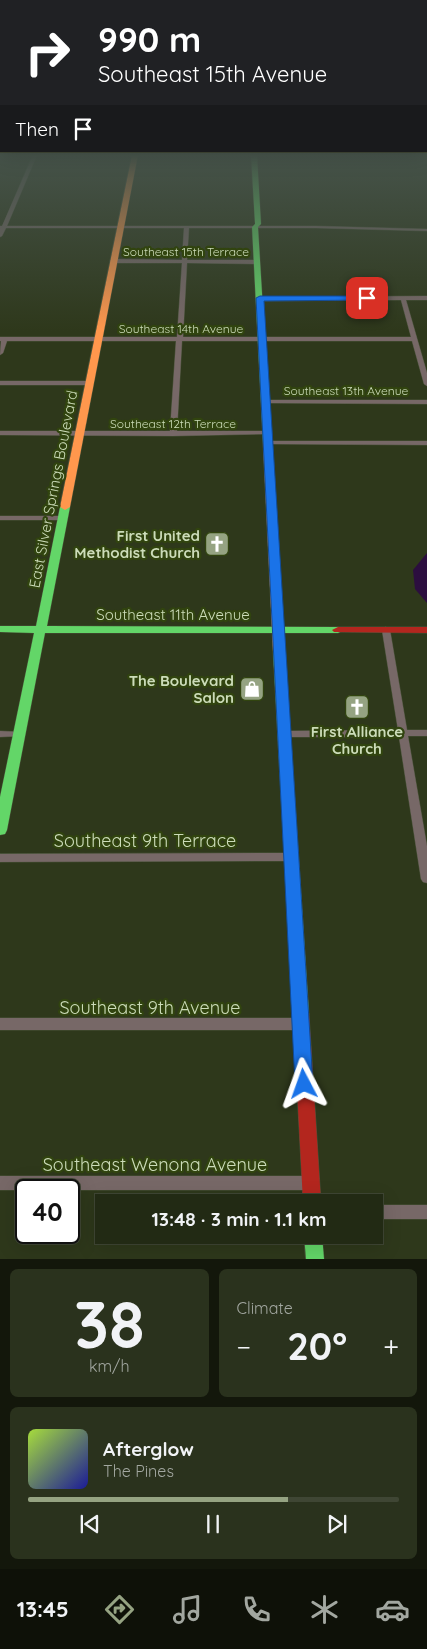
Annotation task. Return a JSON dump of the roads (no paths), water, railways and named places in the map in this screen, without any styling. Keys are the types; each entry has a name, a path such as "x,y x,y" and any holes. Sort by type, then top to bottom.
{"street":[{"path":"0,236 8,214"},
{"name":"East Silver Springs Boulevard","path":"0,830 123,214"},
{"path":"257,214 258,224 255,228 261,339 311,1194"},
{"path":"2,227 427,230"},
{"path":"173,434 181,339 187,228"},
{"name":"Southeast 15th Terrace","path":"114,261 258,262"},
{"path":"260,298 427,298"},
{"path":"403,298 427,384"},
{"path":"0,353 3,339"},
{"name":"Southeast 14th Avenue","path":"3,339 414,339"},
{"path":"0,383 90,383"},
{"name":"Southeast 13th Avenue","path":"265,402 427,402"},
{"name":"Southeast 12th Terrace","path":"0,433 173,434 427,443"},
{"path":"0,518 62,518"},
{"name":"Southeast 11th Avenue","path":"0,629 427,630"},
{"path":"386,630 427,880"},
{"path":"284,734 427,733"},
{"path":"0,734 19,734"},
{"name":"Southeast 9th Terrace","path":"0,858 290,857"},
{"name":"Southeast 9th Avenue","path":"0,1024 300,1024"},
{"name":"Southeast Wenona Avenue","path":"0,1182 310,1182"},
{"path":"383,1212 427,1212"},
{"path":"314,1244 315,1259"}],"place":[{"name":"First United Methodist Church","path":"217,544"},
{"name":"The Boulevard Salon","path":"252,689"},
{"name":"First Alliance Church","path":"357,707"}]}
